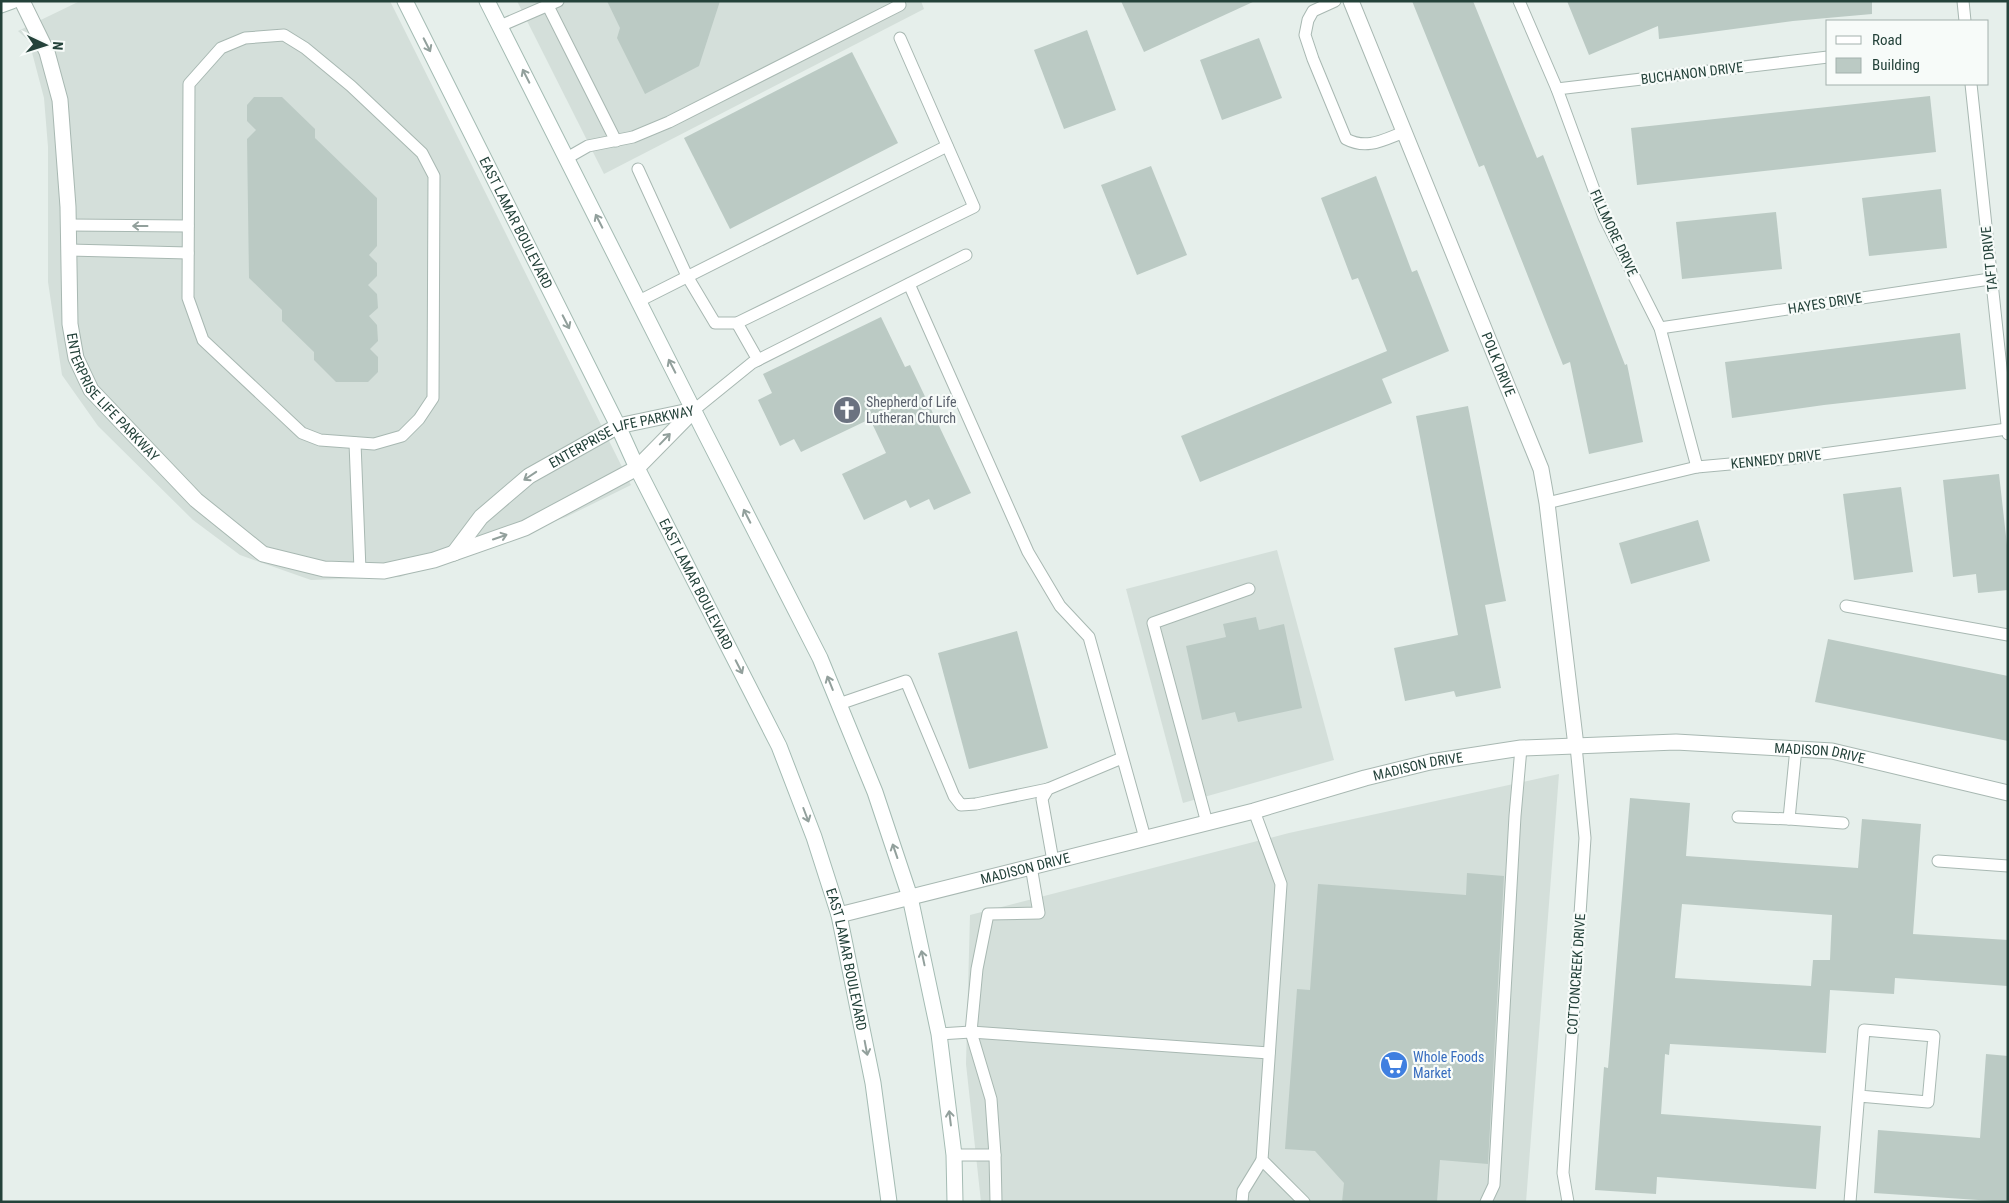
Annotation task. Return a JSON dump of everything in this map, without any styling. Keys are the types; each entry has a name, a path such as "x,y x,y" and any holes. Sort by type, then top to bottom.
{"street":[{"path":"1,5 12,1"},
{"name":"ENTERPRISE LIFE PARKWAY","path":"22,1 47,52 60,100 68,225 70,324 76,358 91,390 196,500 263,554 324,570 384,571 434,560 525,528 637,468 694,410"},
{"name":"EAST LAMAR BOULEVARD","path":"405,1 618,426 637,468 779,746 814,837 839,915 873,1083 888,1202"},
{"path":"487,1 820,658 875,792 910,897 940,1034 954,1155 955,1202"},
{"name":"POLK DRIVE","path":"1351,1 1541,469 1547,503 1576,746"},
{"name":"ENTERPRISE LIFE PARKWAY","path":"454,553 481,517 528,476 618,426 694,410"},
{"name":"MADISON DRIVE","path":"839,915 1254,811 1364,778 1430,762 1521,748 1676,742 1832,751 2008,792"}],"lane":[{"path":"567,158 588,146 633,137 669,122 900,5 898,1"},
{"path":"1335,1 1313,10 1308,20 1305,35 1312,59 1346,139 1354,144 1366,145 1404,132"},
{"name":"FILLMORE DRIVE","path":"1519,1 1557,89 1604,217 1660,328 1697,467"},
{"path":"1963,1 1965,20"},
{"path":"500,26 553,3 616,141"},
{"path":"284,35 305,48 351,86 422,153 434,176 433,398 419,419 402,436 374,444 320,440 302,433 203,340 188,298 188,226 189,84 221,48 245,38 284,35"},
{"path":"638,169 687,276 715,323 737,323 974,207 900,38"},
{"name":"BUCHANON DRIVE","path":"1557,89 1826,57"},
{"name":"TAFT DRIVE","path":"1972,85 1990,279 2007,432"},
{"path":"639,300 947,146"},
{"path":"68,225 188,226"},
{"path":"69,250 188,253"},
{"path":"694,410 752,363 966,255"},
{"name":"HAYES DRIVE","path":"1660,328 1990,279"},
{"path":"909,284 1028,552 1060,606 1089,636 1145,838"},
{"path":"737,323 758,360"},
{"name":"KENNEDY DRIVE","path":"1547,503 1697,467 1786,459 2007,432"},
{"path":"355,443 360,570"},
{"path":"1207,823 1153,622 1250,589"},
{"path":"1846,606 2008,635"},
{"path":"839,704 906,681 954,796 961,805 976,804 1048,789 1122,758"},
{"name":"COTTONCREEK DRIVE","path":"1568,1202 1563,1173 1585,838 1576,746"},
{"path":"1486,1202 1494,1185 1515,816 1521,748"},
{"path":"1790,819 1796,748"},
{"path":"1048,789 1042,799 1053,862"},
{"path":"1242,1202 1243,1191 1262,1160 1281,884 1254,811"},
{"path":"1738,816 1843,822"},
{"path":"1938,861 2008,866"},
{"path":"996,1202 991,1099 971,1032 977,969 988,914 1040,913 1031,866"},
{"path":"1850,1202 1864,1030 1934,1036 1928,1102 1859,1096"},
{"path":"940,1034 971,1032 1270,1053"},
{"path":"954,1155 995,1155"},
{"path":"1262,1160 1304,1202"}],"shaded area":[{"path":"80,1 390,1 631,485 566,517 400,577 311,580 240,555 193,520 98,426 62,375 48,282 48,147 44,98 29,41 18,31"},
{"path":"517,1 921,1 924,9 604,174"},
{"path":"1277,550 1334,760 1183,803 1126,589"},
{"path":"1559,774 1526,1202 981,1202 966,1064 970,915 1289,833"}],"building":[{"path":"607,1 720,1 699,66 645,94 617,38 620,28"},
{"path":"1121,1 1255,1 1144,52"},
{"path":"1412,1 1473,1 1537,158 1543,155 1625,365 1627,364 1643,442 1589,454 1570,362 1563,365 1484,165 1479,167"},
{"path":"1567,1 1872,1 1872,14 1793,21 1659,39 1658,26 1589,55"},
{"path":"1087,30 1116,110 1064,129 1034,50"},
{"path":"1259,38 1282,98 1222,120 1200,60"},
{"path":"852,52 898,143 730,229 684,138"},
{"path":"1930,96 1936,152 1637,185 1631,128"},
{"path":"254,97 282,97 315,129 315,138 377,198 377,246 369,255 377,263 377,276 368,285 377,294 378,308 369,316 377,325 378,341 370,349 378,357 378,372 368,382 336,382 314,360 314,352 282,321 282,310 249,278 247,139 256,130 247,121 247,105"},
{"path":"1151,166 1187,255 1137,275 1101,185"},
{"path":"1376,176 1412,272 1417,270 1449,351 1382,379 1392,403 1200,482 1181,436 1387,351 1358,278 1352,280 1321,198"},
{"path":"1941,189 1947,248 1869,256 1862,198"},
{"path":"1776,212 1782,269 1682,279 1676,222"},
{"name":"Shepherd of Life Lutheran Church","path":"881,317 905,367 910,365 971,493 934,510 929,499 910,508 906,500 864,520 842,474 886,453 870,419 801,452 794,439 780,446 758,400 772,393 763,374"},
{"path":"1960,333 1966,389 1824,405 1732,418 1725,362"},
{"path":"1468,406 1506,601 1485,605 1501,688 1456,697 1454,691 1405,701 1394,648 1458,635 1416,416"},
{"path":"1999,474 2008,554 2008,590 1978,593 1976,574 1953,577 1943,480"},
{"path":"1901,487 1913,572 1854,580 1843,494"},
{"path":"1698,520 1710,561 1631,584 1619,543"},
{"path":"1256,617 1259,630 1284,624 1302,708 1238,722 1235,712 1202,720 1186,646 1226,637 1223,624"},
{"path":"1017,631 1048,748 969,769 938,653"},
{"path":"1828,639 2008,676 2008,741 1815,702"},
{"path":"1630,798 1690,803 1686,856 1858,868 1862,819 1921,824 1913,934 2008,940 2008,986 1895,978 1894,994 1830,990 1826,1053 1670,1044 1669,1055 1665,1054 1661,1114 1821,1126 1816,1189 1657,1177 1656,1194 1595,1190 1604,1067 1608,1068","holes":["1682,904 1832,915 1830,960 1813,960 1811,986 1675,978"]},
{"name":"Whole Foods Market","path":"1467,873 1504,876 1488,1164 1440,1160 1437,1202 1342,1202 1344,1183 1315,1151 1285,1149 1297,989 1310,990 1318,884 1466,895"},
{"path":"1986,1054 2008,1056 2008,1202 1874,1193 1878,1130 1980,1138"}],"place":[{"name":"Shepherd of Life Lutheran Church","path":"847,410"},
{"name":"Whole Foods Market","path":"1394,1065"}]}
